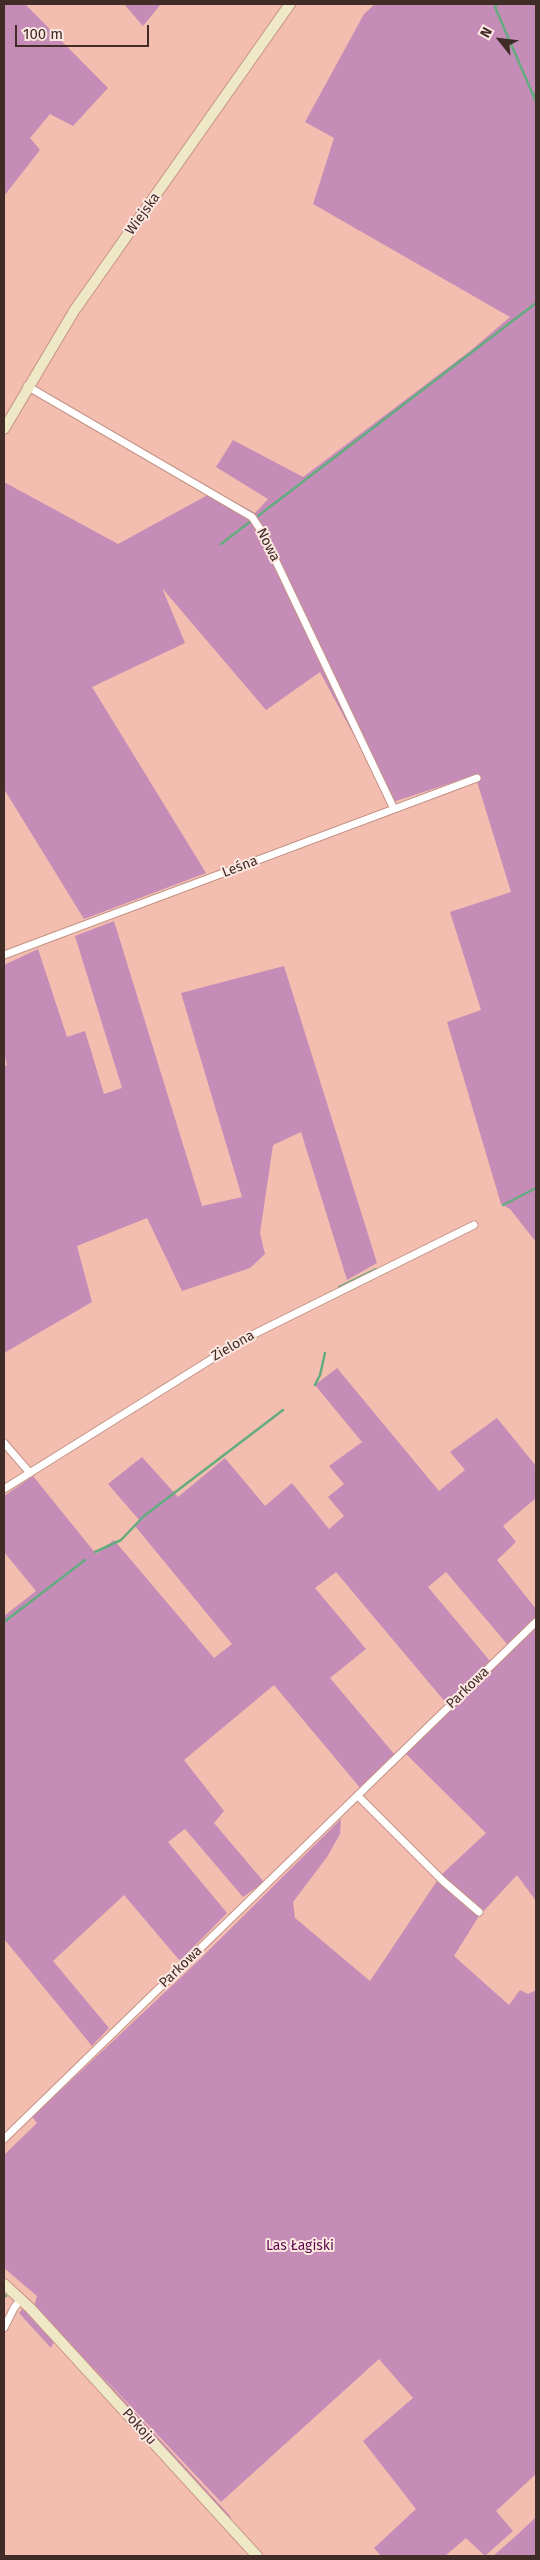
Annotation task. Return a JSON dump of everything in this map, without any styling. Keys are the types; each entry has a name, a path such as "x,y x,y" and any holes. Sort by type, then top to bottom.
{"street":[{"name":"Wiejska","path":"4,429 27,386 74,311 290,4"},
{"name":"Nowa","path":"27,386 252,517 262,532 394,809"},
{"name":"Leśna","path":"4,955 477,778"},
{"name":"Zielona","path":"4,1489 242,1340 474,1225"},
{"path":"4,1443 30,1473"},
{"name":"Parkowa","path":"4,2139 536,1622"},
{"path":"358,1796 443,1881 479,1912"},
{"name":"Pokoju","path":"4,2284 21,2299 257,2556"},
{"path":"4,2328 21,2299"}],"green space":[{"path":"4,4 25,4 108,88 73,126 50,114 30,138 40,150 4,196"},
{"path":"124,4 161,4 143,26"},
{"path":"375,4 536,4 536,1242 510,1209 501,1204 447,1022 481,1010 450,912 511,892 475,775 390,803 320,672 266,710 162,588 185,643 92,687 206,873 84,919 4,789 4,482 118,544 215,491 255,513 268,499 216,467 233,440 303,477 470,351 510,317 313,204 334,138 305,122 364,14"},
{"path":"114,921 202,1206 242,1197 181,993 284,966 377,1263 347,1280 301,1132 273,1145 260,1233 265,1254 250,1268 182,1291 147,1218 77,1246 92,1302 4,1353 4,1066 7,1065 4,1053 4,965 38,949 67,1037 85,1031 104,1094 122,1088 75,936"},
{"path":"337,1368 439,1491 465,1470 450,1452 497,1418 536,1466 536,1498 503,1526 516,1542 497,1560 536,1609 536,1619 507,1644 446,1572 428,1587 490,1661 446,1703 336,1572 315,1588 366,1649 330,1678 395,1755 361,1789 274,1685 184,1760 224,1811 214,1823 264,1882 243,1897 185,1829 168,1842 227,1913 180,1961 124,1895 53,1961 109,2028 92,2046 4,1939 4,1616 36,1591 4,1552 4,1496 33,1476 96,1554 114,1540 214,1658 232,1644 135,1526 140,1521 108,1484 142,1457 178,1497 225,1458 265,1506 292,1483 329,1529 344,1516 328,1497 344,1484 329,1466 362,1442 315,1385"},
{"name":"Las Łagiski","path":"536,1626 536,1901 517,1875 479,1916 454,1956 509,2005 520,1990 528,1994 536,1990 536,2474 496,2511 513,2531 485,2556 466,2538 445,2556 381,2556 374,2548 416,2509 363,2441 413,2398 379,2359 221,2502 88,2361 231,2517 228,2518 34,2306 37,2296 4,2268 4,2155 37,2123 32,2117 196,1963 341,1819 340,1834 327,1857 293,1902 295,1918 370,1981 441,1875 486,1833 404,1752"},
{"path":"23,2308 54,2341 51,2348 19,2313"},
{"path":"536,2517 536,2556 493,2556 517,2535"}],"waterway":[{"path":"497,4 495,7 533,95 536,97"},
{"path":"536,93 533,95 536,102"},
{"path":"258,516 536,303"},
{"path":"221,544 251,521"},
{"path":"503,1205 536,1188"},
{"path":"339,1287 376,1269"},
{"path":"315,1385 320,1375 325,1353"},
{"path":"95,1552 121,1540 144,1516 283,1410"},
{"path":"4,1622 85,1560"}]}
